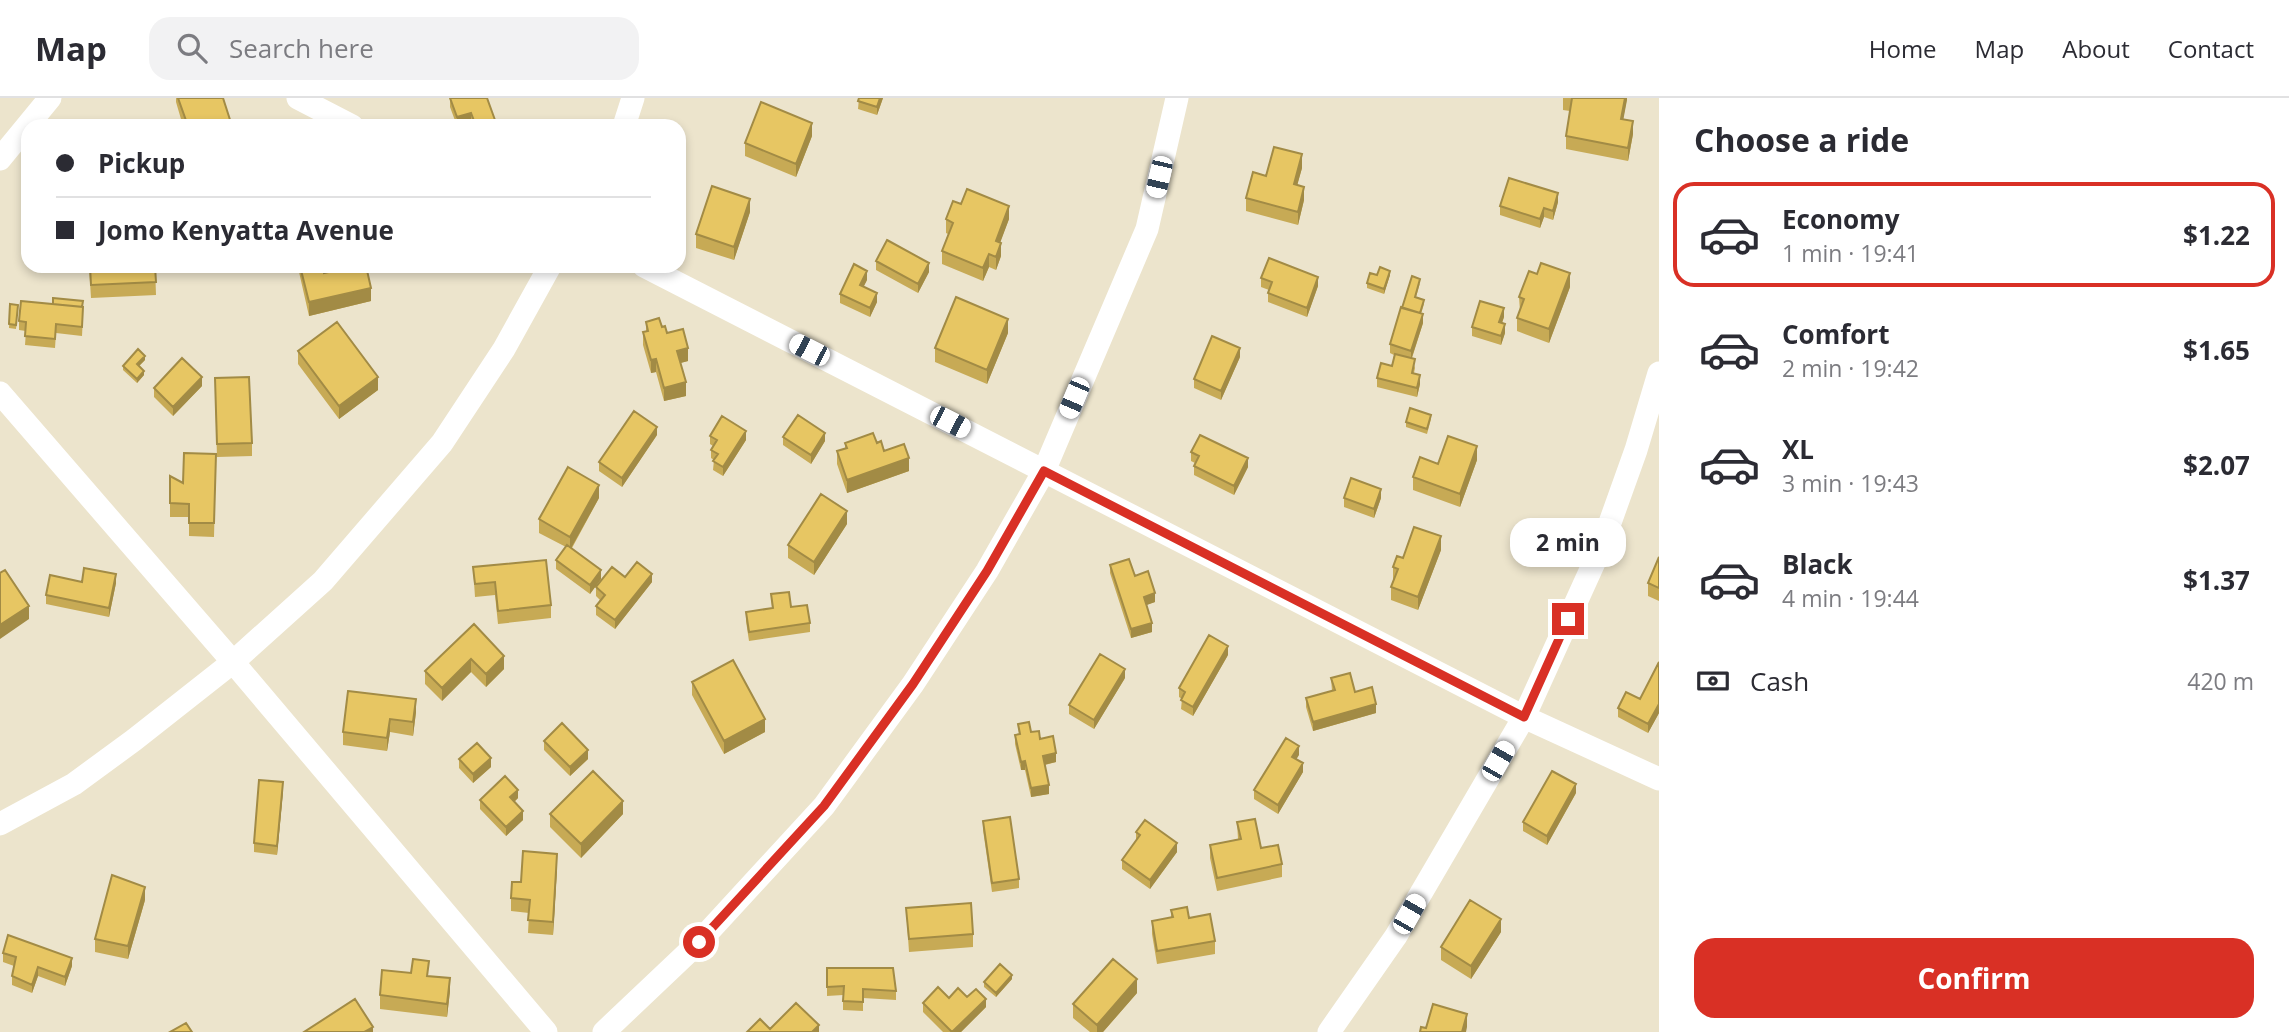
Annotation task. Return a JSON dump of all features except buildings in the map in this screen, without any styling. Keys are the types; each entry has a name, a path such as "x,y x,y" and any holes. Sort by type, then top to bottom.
{"street":[{"path":"33,119 50,98"},
{"path":"298,98 338,119"},
{"path":"626,119 633,98"},
{"path":"604,1032 699,942 824,806 920,673 987,571 1044,471 1147,229 1177,98"},
{"path":"0,159 21,133"},
{"path":"0,824 74,784 233,662 323,581 442,443 504,348 546,273"},
{"path":"658,273 1524,717 1659,779"},
{"path":"1329,1032 1396,936 1524,717 1602,545 1636,450 1659,373"},
{"path":"0,393 233,662 546,1032"}],"route":[{"path":"699,942 824,806 913,684 987,571 1044,471 1524,717 1568,619"}]}
